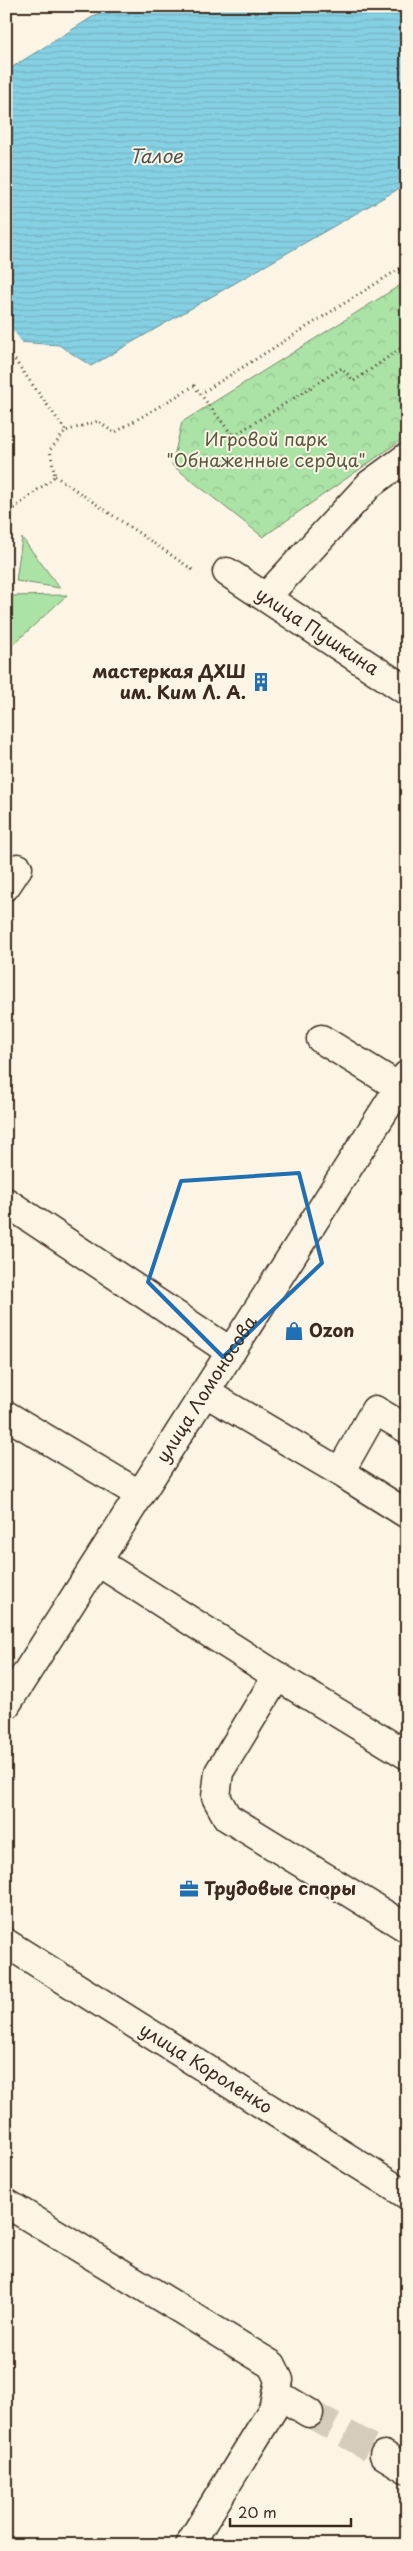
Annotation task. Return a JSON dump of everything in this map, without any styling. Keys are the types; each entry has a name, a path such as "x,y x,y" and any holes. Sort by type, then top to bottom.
{"street":[{"path":"266,597 370,484 407,457"},
{"name":"улица Пушкина","path":"227,572 407,691"},
{"path":"320,1039 403,1081"},
{"name":"улица Ломоносова","path":"6,1705 403,1081"},
{"path":"6,1202 231,1352"},
{"path":"206,1392 407,1514"},
{"path":"340,1472 375,1410 407,1429"},
{"path":"6,1415 139,1494"},
{"path":"98,1562 277,1676 407,1754"},
{"path":"277,1676 219,1772 216,1797 227,1817 407,1928"},
{"name":"улица Короленко","path":"6,1943 407,2195"},
{"path":"6,2203 272,2365 279,2380 273,2409 189,2545"},
{"path":"277,2394 309,2413"},
{"path":"384,2456 407,2469"}],"path":[{"path":"200,394 407,264"},
{"path":"227,572 194,570 55,476 50,450 66,431 98,421 114,433 194,386 234,436 342,368 354,380 407,344"},
{"path":"6,348 66,431"},
{"path":"6,515 55,476"}],"highlighted area":[{"path":"299,1173 322,1263 223,1357 148,1282 181,1181"}],"green space":[{"name":"Игровой парк \"Обнаженные сердца\"","path":"407,281 407,436 263,537 172,465 182,422"},
{"path":"22,538 60,588 16,581"},
{"path":"67,595 6,651 6,598 9,596"}],"water":[{"name":"Талое","path":"110,6 407,6 407,184 91,366 59,345 18,342 6,348 6,71"}],"pier":[{"path":"6,321 24,345 18,345 6,350"}],"tunnel":[{"path":"309,2413 384,2455"}],"place":[{"name":"мастеркая ДХШ им. Ким Л. А.","path":"261,682"},
{"name":"Ozon","path":"294,1331"},
{"name":"Трудовые споры","path":"189,1889"}]}
